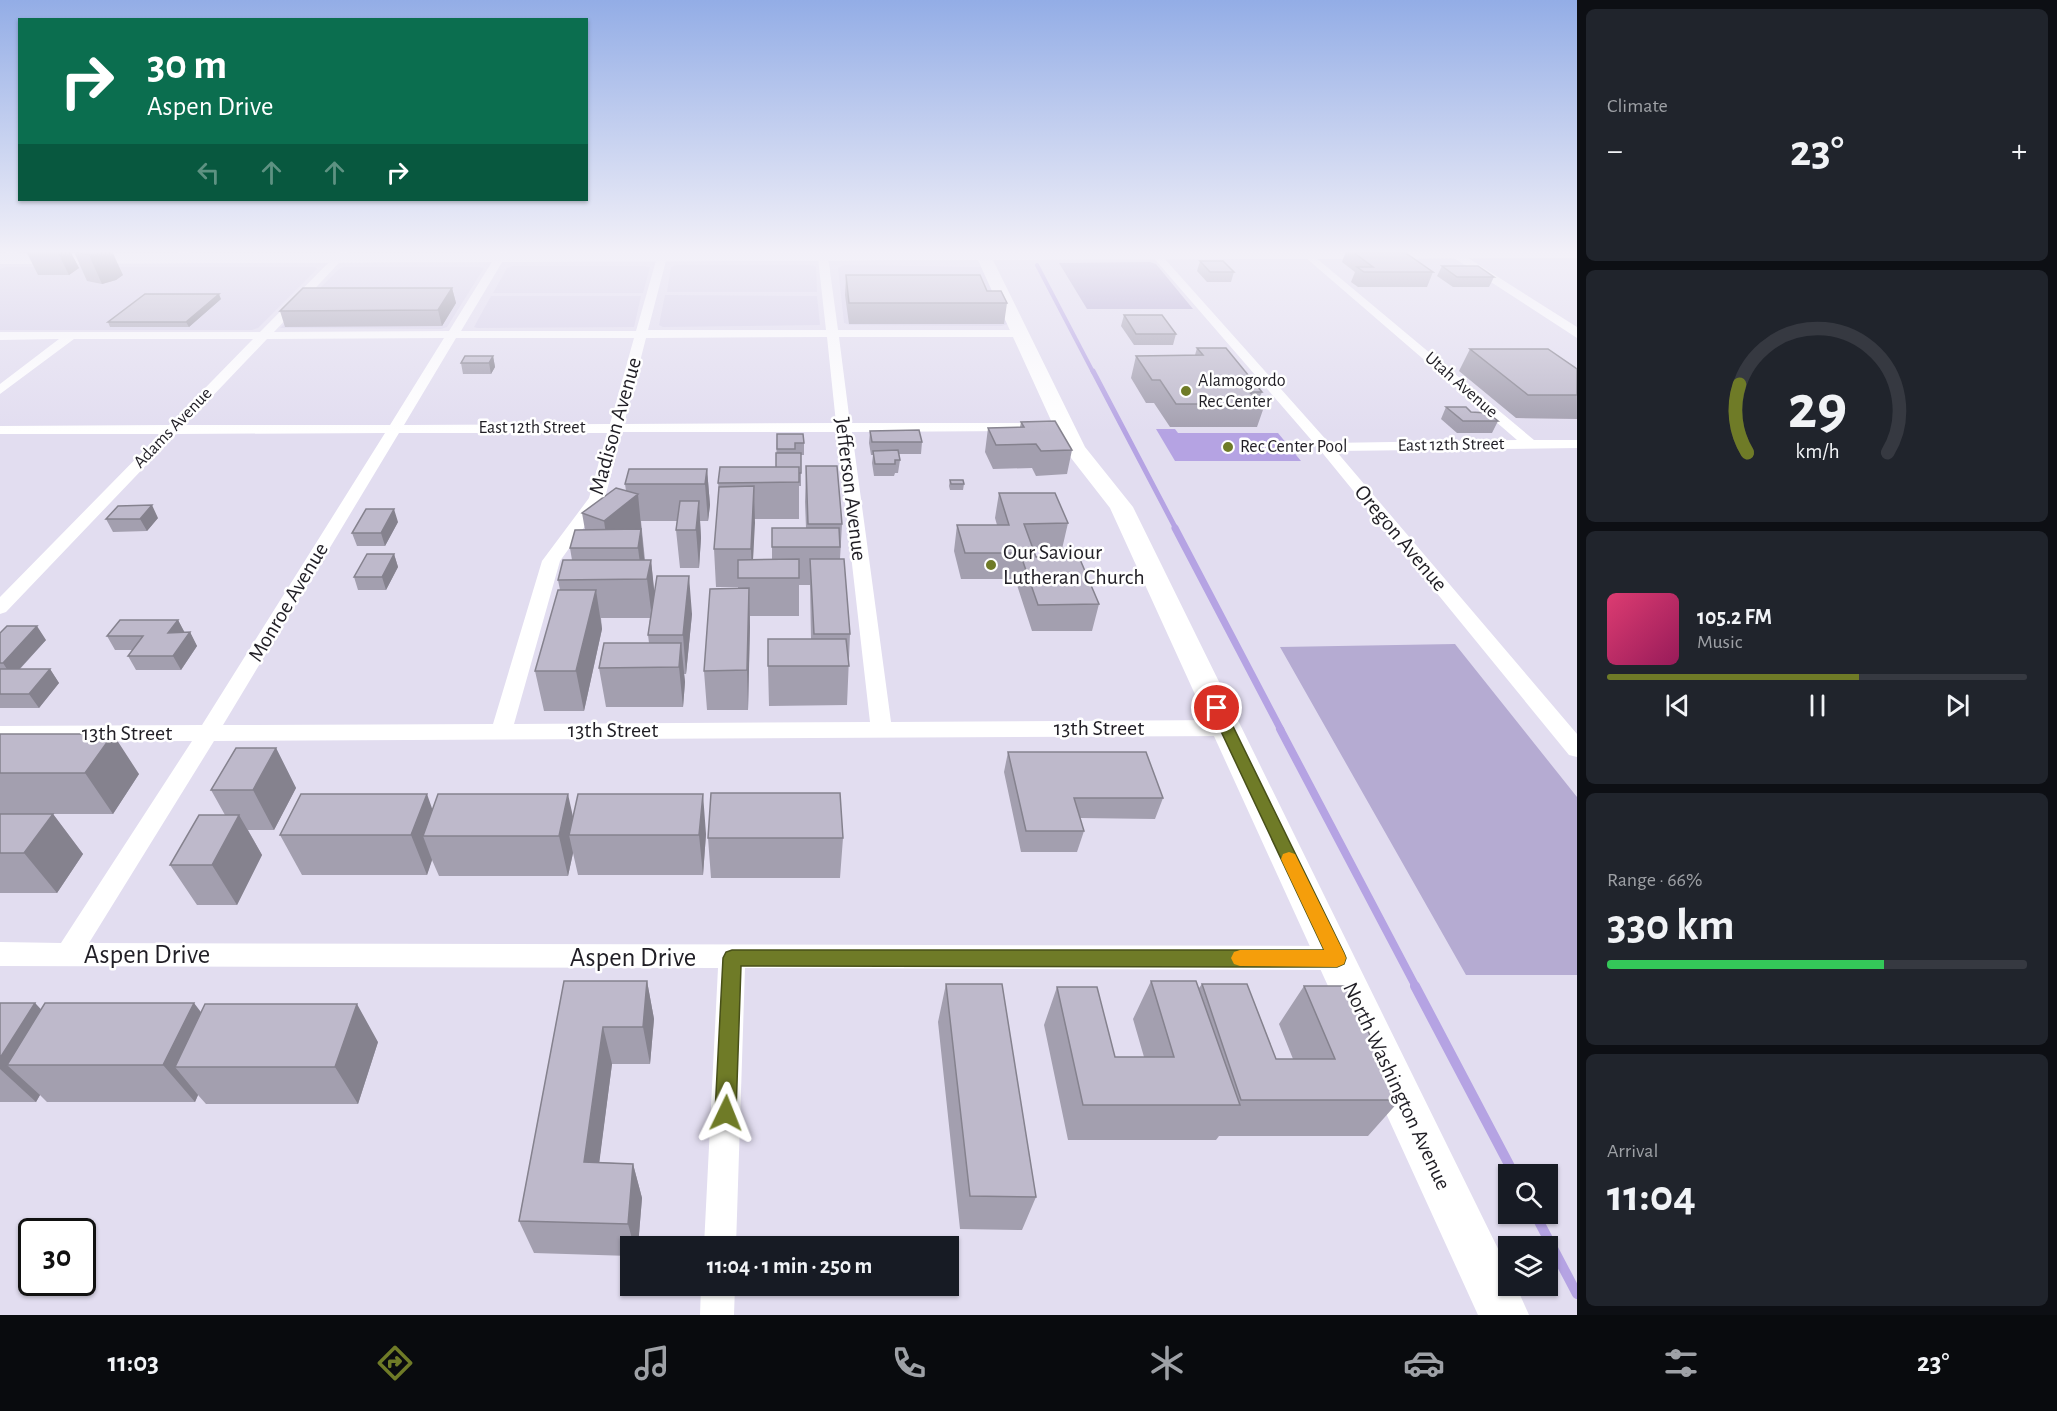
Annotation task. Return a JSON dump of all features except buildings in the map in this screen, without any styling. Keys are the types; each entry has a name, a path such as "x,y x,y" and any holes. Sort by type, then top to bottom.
{"main road":[{"name":"North Washington Avenue","path":"1009,310 1075,449 1121,507 1337,958 1504,1315"}],"street":[{"name":"Adams Avenue","path":"0,608 286,310"},
{"name":"Monroe Avenue","path":"68,954 208,733 467,310"},
{"name":"Madison Avenue","path":"501,731 551,561 597,498 648,310"},
{"name":"Jefferson Avenue","path":"828,310 881,729"},
{"name":"Oregon Avenue","path":"1205,310 1324,447 1577,749"},
{"name":"Utah Avenue","path":"1374,310 1530,444"},
{"path":"1541,310 1577,334"},
{"path":"0,336 1020,333"},
{"path":"0,390 71,336"},
{"name":"East 12th Street","path":"0,430 1064,427"},
{"name":"East 12th Street","path":"1324,447 1577,444"},
{"name":"13th Street","path":"0,734 1227,728"},
{"name":"Aspen Drive","path":"0,954 732,958 1337,958"},
{"path":"720,1236 732,958"},
{"path":"717,1315 718,1296"}],"shaded area":[{"path":"0,310 276,310 258,328 252,330 0,330"},
{"path":"298,310 457,310 447,327 441,329 280,328"},
{"path":"483,310 638,310 634,327 474,327"},
{"path":"662,310 818,310 820,325 663,327 659,325"},
{"path":"843,310 1001,310 1007,324 1002,326 850,325 844,323"},
{"name":"Rec Center Pool","path":"1156,429 1175,429 1178,433 1278,433 1301,461 1175,461"},
{"path":"1455,644 1577,797 1577,975 1466,975 1280,647"}],"waterway":[{"path":"1061,310 1093,372"},
{"path":"1093,371 1176,529"},
{"path":"1175,528 1281,730"},
{"path":"1280,729 1416,987"},
{"path":"1415,986 1509,1164"},
{"path":"1540,1224 1577,1294"}],"slow traffic":[{"path":"1240,958 1337,958 1289,859"}],"place":[{"name":"Alamogordo Rec Center","path":"1186,391"},
{"name":"Rec Center Pool","path":"1228,447"},
{"name":"Our Saviour Lutheran Church","path":"991,565"}],"route":[{"path":"726,1113 732,958 1337,958 1217,708"}]}
